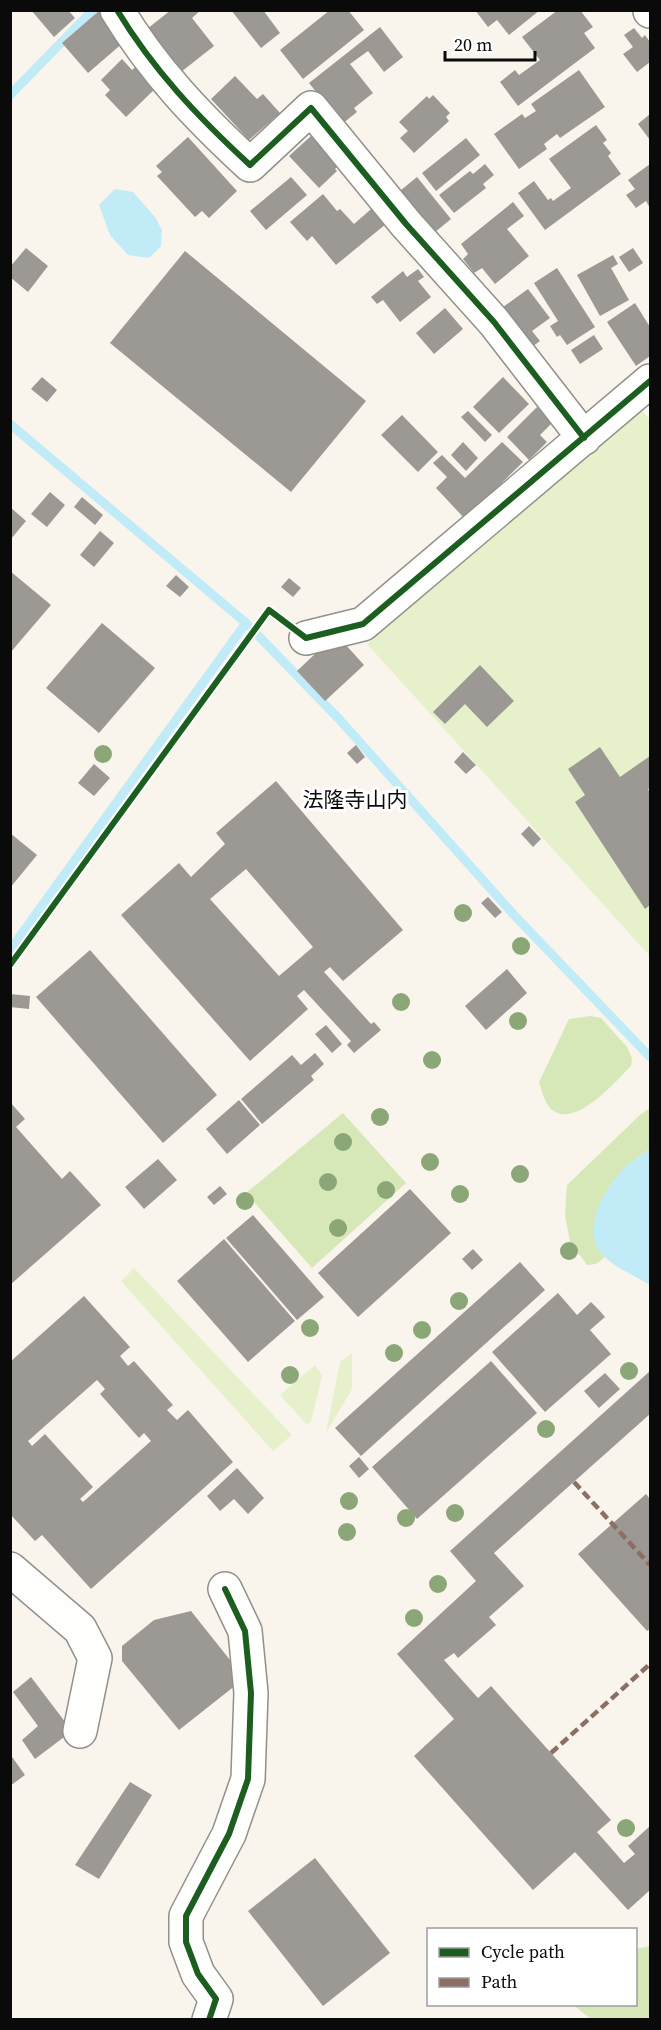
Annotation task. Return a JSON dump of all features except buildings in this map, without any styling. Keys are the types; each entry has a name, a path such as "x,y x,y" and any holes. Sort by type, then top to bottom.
{"street":[{"path":"117,10 134,38 173,87 200,118 250,165 311,108 406,224 494,322 584,438"},
{"path":"306,638 363,624 649,385"},
{"path":"10,1569 80,1629 95,1659 80,1731"},
{"path":"220,2013 198,1974 186,1942 186,1916 229,1834 248,1779 251,1693 244,1631 225,1589"}],"green space":[{"path":"640,408 650,420 650,956 367,644"},
{"path":"590,1016 601,1018 627,1047 632,1058 631,1066 594,1102 570,1114 559,1114 548,1105 539,1082 569,1019"},
{"path":"650,1108 650,1149 631,1162 599,1250 605,1257 596,1264 587,1265 570,1242 565,1215 567,1185"},
{"path":"343,1113 406,1183 312,1268 246,1193"},
{"path":"134,1268 292,1435 273,1451 121,1281"},
{"path":"352,1353 352,1389 326,1433 340,1362"},
{"path":"315,1365 322,1375 311,1422 307,1425 280,1395"},
{"path":"650,1946 650,2019 591,2019 574,2006 637,2006 637,1949"}],"water":[{"path":"115,189 133,192 155,217 162,230 161,246 149,258 128,255 110,235 99,205"},
{"path":"650,1149 650,1285 605,1257 595,1241 593,1229 600,1204 614,1180 631,1162"}],"waterway":[{"path":"10,95 93,10"},
{"path":"10,424 246,623 10,950"},
{"path":"246,623 339,719 514,915 650,1057"}],"marked path":[{"path":"574,1482 650,1565"},
{"path":"551,1753 650,1664"}],"cycle path":[{"path":"117,10 146,53 178,92 250,165 311,108 406,224 494,322 584,438"},
{"path":"10,965 269,610 306,638 363,624 650,381"},
{"path":"209,2020 216,1999 198,1974 186,1942 186,1916 229,1834 248,1779 251,1693 245,1631 225,1589"}],"district":[{"name":"法隆寺山内","path":"355,799"}]}
